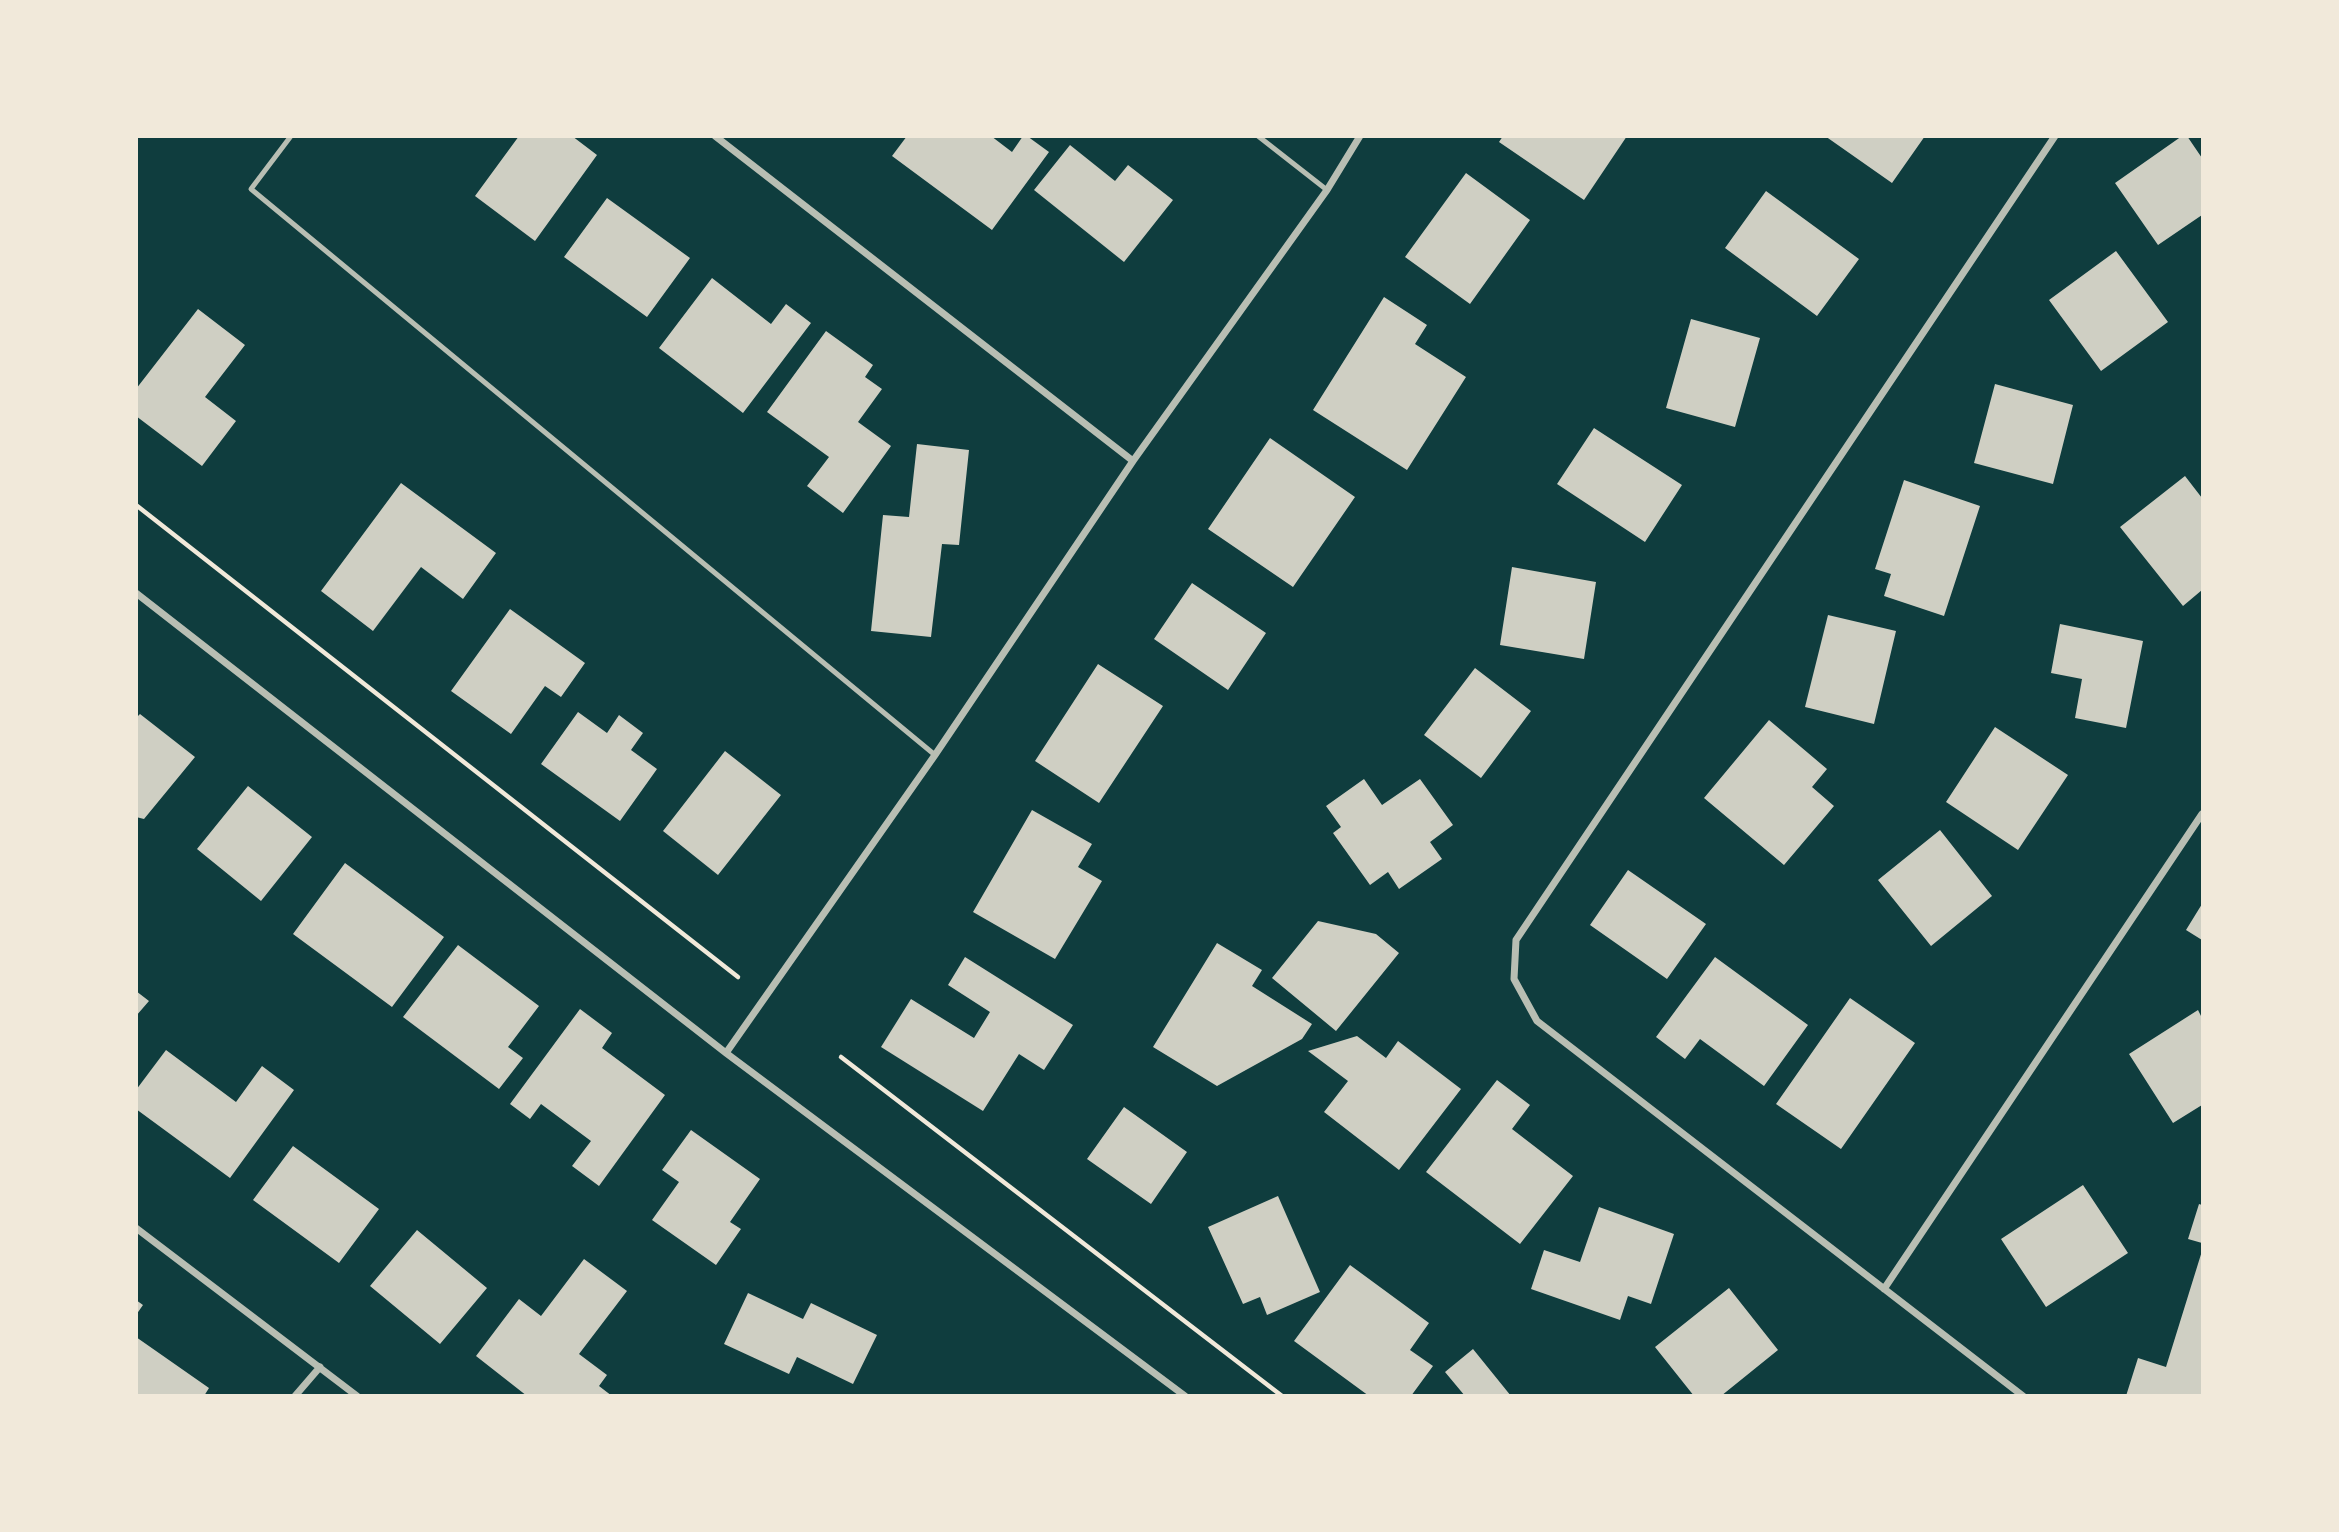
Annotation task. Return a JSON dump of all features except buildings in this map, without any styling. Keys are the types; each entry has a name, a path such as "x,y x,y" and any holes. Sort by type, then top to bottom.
{"street":[{"path":"715,136 1133,461"},
{"path":"726,1052 935,755 1133,461 1328,190 1360,136"},
{"path":"2023,1395 1537,1021 1514,979 1516,940 2054,136"},
{"path":"136,593 726,1052 1185,1395"},
{"path":"1884,1289 2203,814"},
{"path":"136,1228 357,1395"},
{"path":"295,1395 320,1367"}],"lane":[{"path":"291,136 251,189 935,755"},
{"path":"1258,136 1328,190"}],"path":[{"path":"136,505 738,977"},
{"path":"841,1057 1282,1395"}]}
